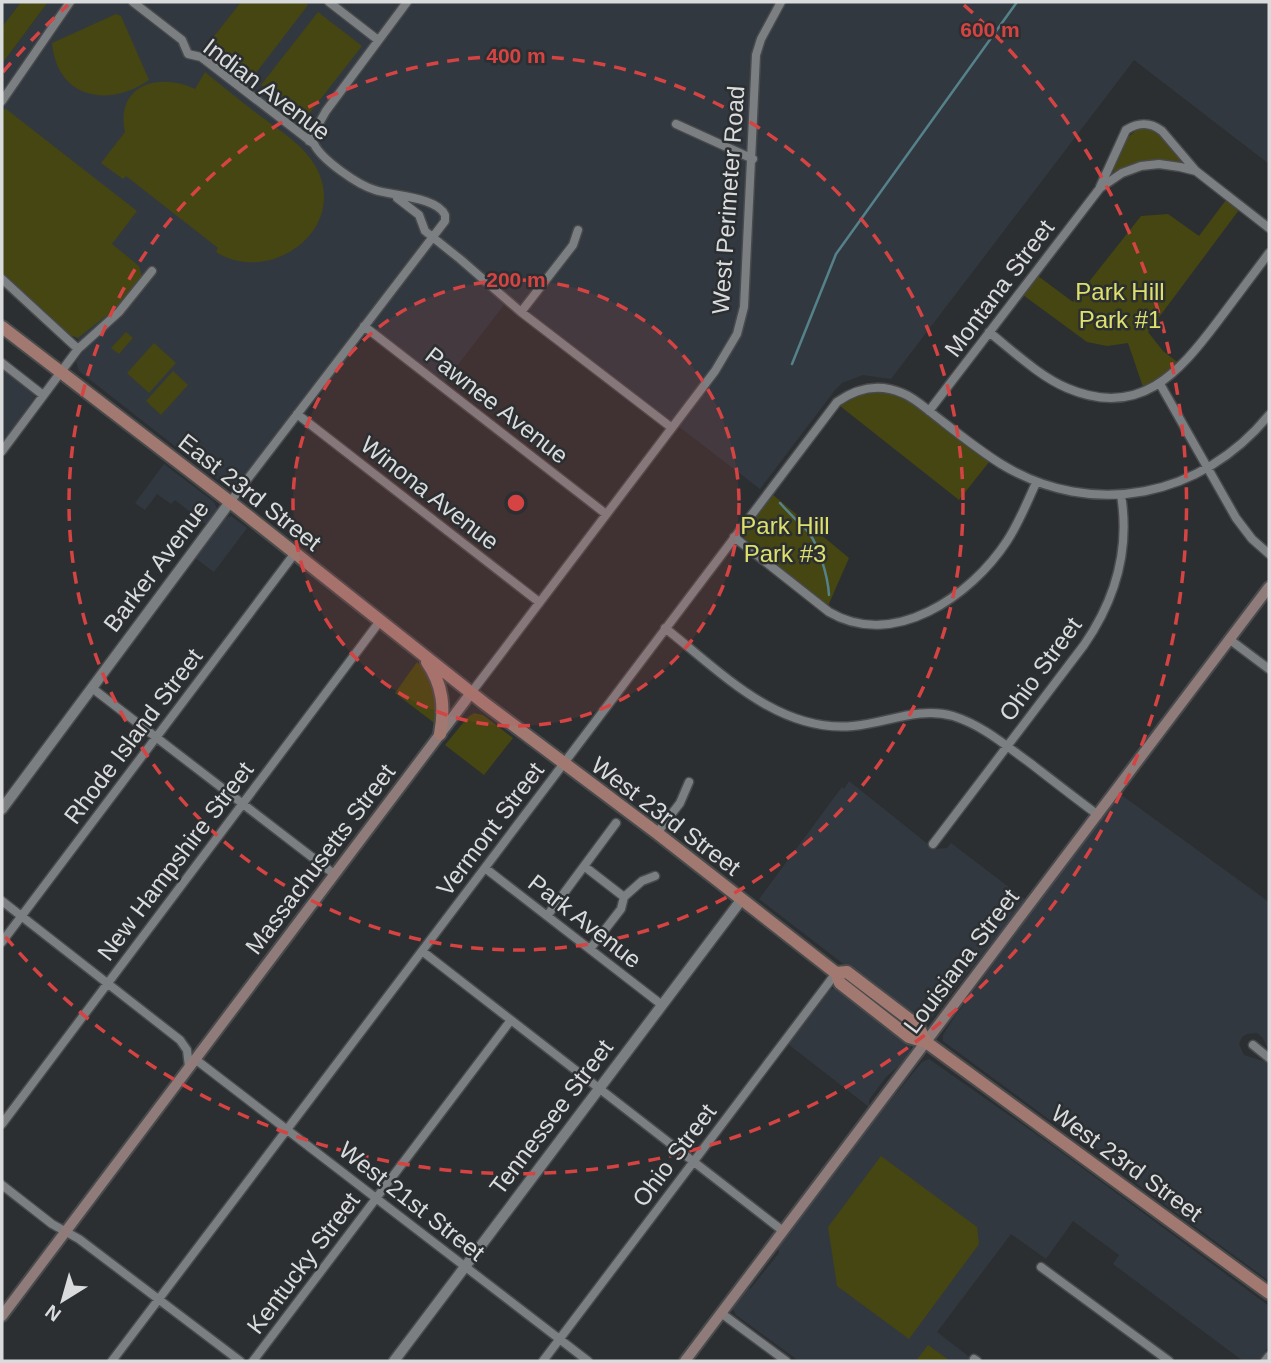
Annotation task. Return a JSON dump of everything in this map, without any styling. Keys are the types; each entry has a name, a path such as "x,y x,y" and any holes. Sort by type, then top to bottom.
{"main road":[{"name":"East 23rd Street","path":"2,327 230,502 471,693"},
{"name":"Louisiana Street","path":"685,1361 1269,587"},
{"path":"421,653 433,673 442,698 440,734"},
{"name":"Massachusetts Street","path":"2,1316 471,693"},
{"name":"West 23rd Street","path":"471,693 836,973 847,972 918,1027 926,1042 1269,1293"}],"street":[{"path":"2,101 70,2"},
{"name":"Indian Avenue","path":"133,2 182,40 188,54 201,57 358,182 388,193 436,204 445,215"},
{"path":"329,2 379,40"},
{"path":"309,141 326,111 407,2"},
{"name":"West Perimeter Road","path":"671,428 726,355 741,321 746,280 756,55 761,39 781,2"},
{"path":"676,124 752,159"},
{"name":"Montana Street","path":"929,411 1100,188 1126,130 1134,125 1156,126 1196,171"},
{"name":"Montana Street","path":"1100,188 1131,169 1159,164 1196,171"},
{"path":"1196,171 1269,228"},
{"name":"Indian Avenue","path":"388,193 415,210 425,231 521,312 671,428"},
{"name":"Barker Avenue","path":"2,809 230,502 445,220 445,215"},
{"path":"521,312 573,246 578,230"},
{"path":"989,332 1051,379 1082,394 1123,397 1160,384 1193,354 1269,253"},
{"path":"2,451 78,349 119,312 152,271"},
{"path":"2,279 78,349"},
{"name":"Pawnee Avenue","path":"364,326 606,514"},
{"path":"2,363 43,395"},
{"path":"1160,384 1243,528 1269,554"},
{"name":"Vermont Street","path":"112,1361 831,408 846,396 865,388 886,388 904,393 995,460 1036,483 1083,493 1121,495 1168,486 1209,468 1240,445 1269,415"},
{"name":"Winona Avenue","path":"297,414 539,602"},
{"name":"Massachusetts Street","path":"471,693 671,428"},
{"path":"734,537 842,620 870,625 896,624 944,603 984,570 1008,540 1036,483"},
{"name":"Ohio Street","path":"933,844 1084,645 1105,610 1123,552 1124,513 1121,495"},
{"name":"Rhode Island Street","path":"2,942 295,554"},
{"name":"New Hampshire Street","path":"2,1124 380,621"},
{"path":"665,628 757,699 790,718 819,726 845,727 916,714 939,713 978,726 1098,815"},
{"path":"1229,639 1269,669"},
{"path":"92,688 334,874"},
{"path":"657,834 680,803 689,782"},
{"path":"547,916 616,823"},
{"path":"584,866 624,897"},
{"name":"Park Avenue","path":"485,868 662,1005"},
{"path":"590,949 621,909 624,897 642,881 655,876"},
{"name":"Tennessee Street","path":"394,1361 742,899"},
{"name":"West 21st Street","path":"2,901 180,1040 194,1060 213,1071 588,1361"},
{"path":"422,951 783,1231"},
{"name":"Ohio Street","path":"543,1361 836,973"},
{"name":"Kentucky Street","path":"253,1361 511,1020"},
{"path":"180,1040 194,1060"},
{"path":"208,1042 207,1060 213,1071"},
{"path":"1252,1045 1269,1058"},
{"path":"2,1185 240,1361"},
{"path":"1041,1267 1169,1361"},
{"path":"722,1313 786,1361"},
{"path":"1265,1361 1269,1356"}],"shaded area":[{"path":"2,2 21,2 2,28"},
{"path":"48,2 1269,2 1269,164 1134,60 891,379 863,375 842,383 760,489 510,297 444,383 363,320 232,491 79,371 76,361 86,347 2,273 2,64"},
{"path":"2,369 33,392 35,397 2,445"},
{"path":"164,464 214,502 217,509 207,525 175,500 171,504 157,494 145,510 135,503"},
{"path":"231,516 247,528 214,572 195,558 225,518"},
{"path":"849,781 934,849 947,848 951,843 1026,900 930,1020 923,1022 915,1019 759,899"},
{"path":"1120,794 1269,902 1269,1052 1263,1038 1257,1033 1242,1037 1239,1044 1244,1055 1269,1063 1269,1281 1129,1178 1118,1165 1064,1125 1055,1124 943,1041 943,1035 955,1016"},
{"path":"836,987 911,1046 899,1066 886,1077 869,1100 869,1107 788,1044 830,990"},
{"path":"929,1059 1050,1144 1269,1306 1269,1346 1259,1361 1243,1361 1113,1264 1119,1255 1073,1221 1046,1259 1011,1234 937,1332 972,1359 971,1361 799,1361 736,1315 733,1309 735,1304 779,1253 778,1247 859,1139 922,1062"}],"green space":[{"path":"21,2 48,2 2,64 2,27"},
{"path":"241,2 305,2 308,5 252,78 208,44"},
{"path":"318,12 362,46 305,119 261,85"},
{"path":"116,14 121,16 149,80 118,94 87,93 74,87 56,62 52,43"},
{"path":"205,72 298,145 317,169 324,191 322,212 313,231 298,246 280,257 259,262 237,261 216,252 218,248 126,176 123,179 101,163 125,132 124,116 133,93 143,86 167,82 195,89"},
{"path":"6,109 137,211 112,244 139,266 142,276 115,309 78,338 70,335 2,273 2,110"},
{"path":"1148,127 1159,133 1183,163 1148,162 1114,172 1112,169 1125,142 1134,132"},
{"name":"Park Hill Park #1","path":"1226,200 1239,210 1148,332 1163,351 1180,364 1162,378 1143,387 1128,343 1107,346 1087,342 1023,295 1038,276 1073,302 1141,216 1168,214 1199,236"},
{"path":"126,332 133,338 119,354 111,348"},
{"path":"154,343 176,363 149,393 127,373"},
{"path":"173,371 188,385 161,415 146,401"},
{"path":"880,392 907,401 922,410 989,462 959,500 840,406 857,396"},
{"name":"Park Hill Park #3","path":"772,494 849,558 828,606 744,538 745,529"},
{"path":"417,662 433,683 437,725 395,693"},
{"path":"474,713 483,715 513,738 484,775 445,745"},
{"path":"881,1156 977,1227 979,1244 909,1339 837,1286 828,1227"},
{"path":"928,1345 950,1361 916,1361"}],"waterway":[{"path":"792,364 836,254 1017,2"},
{"path":"780,503 814,541 827,579 829,595"}]}
